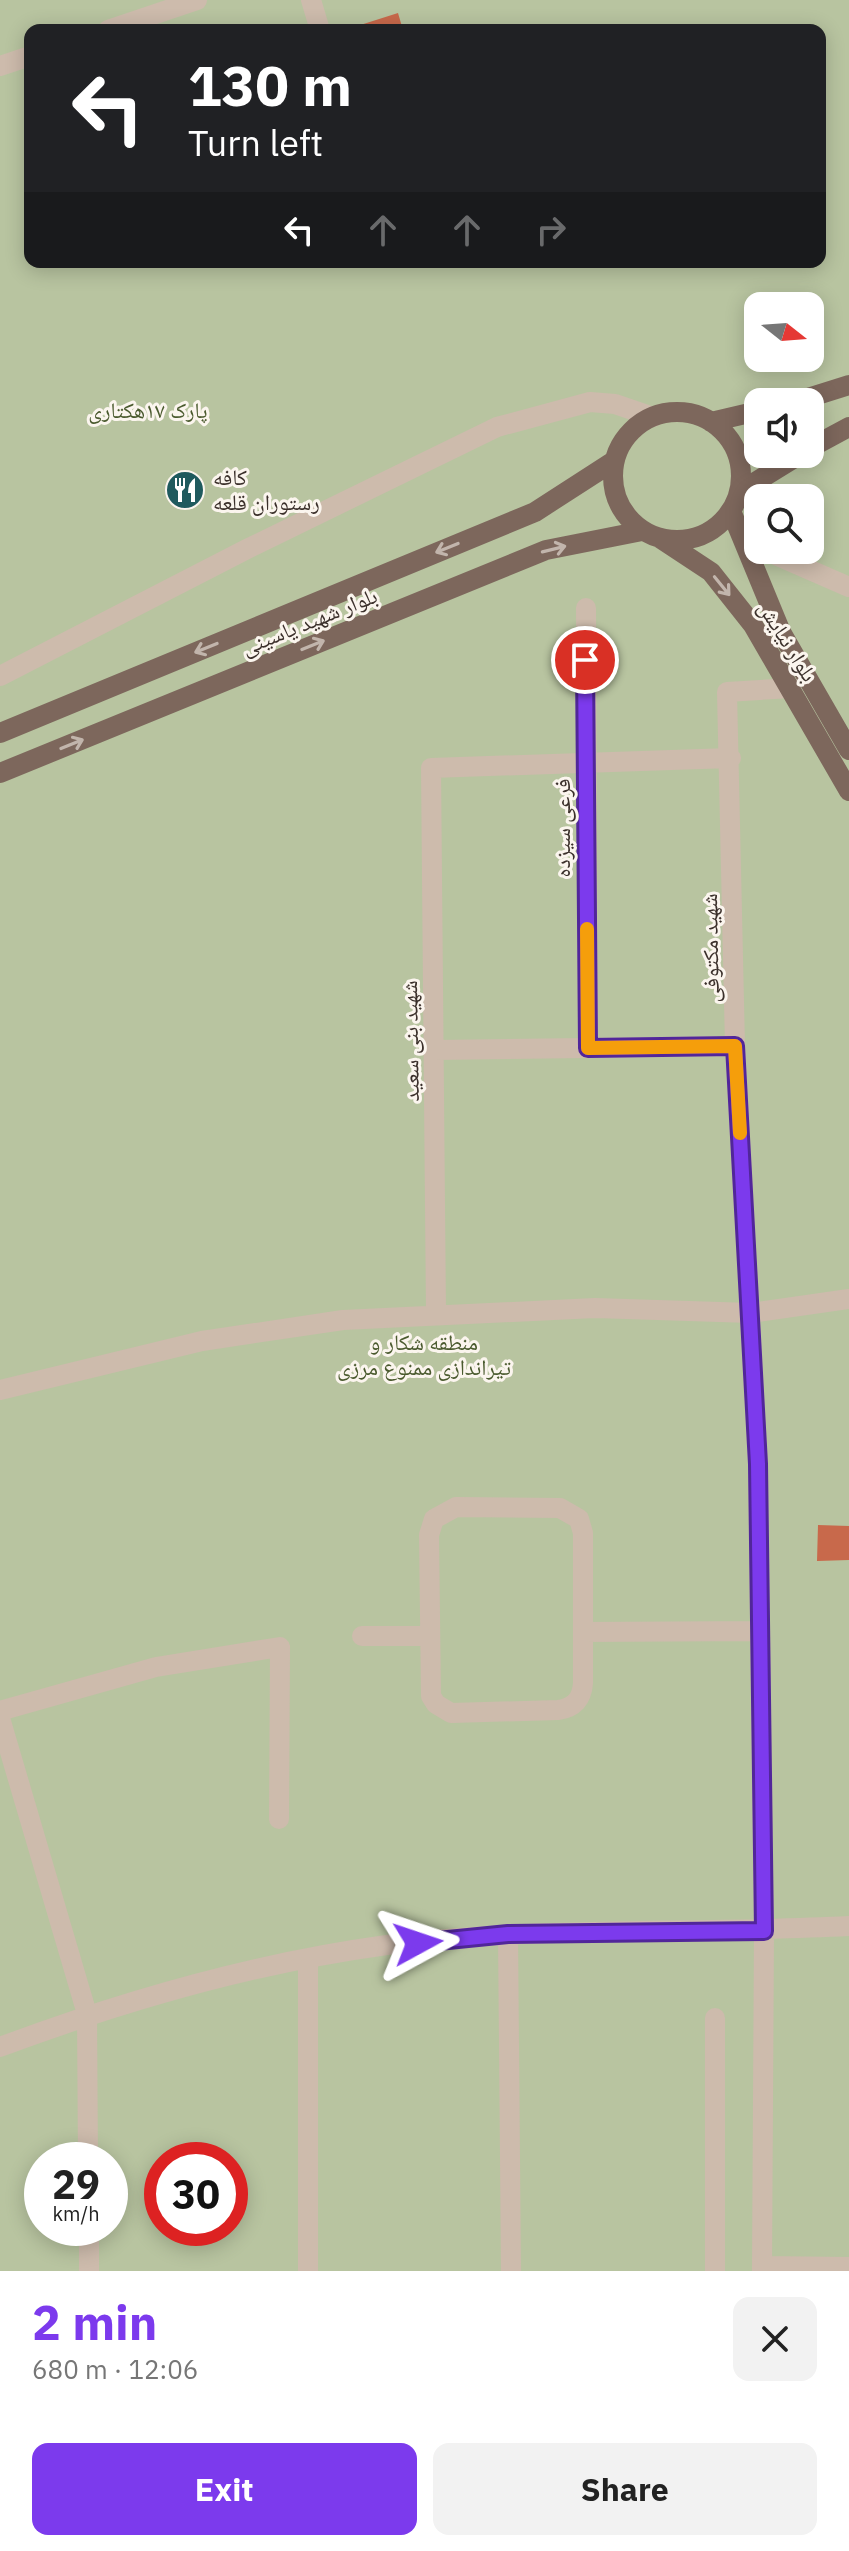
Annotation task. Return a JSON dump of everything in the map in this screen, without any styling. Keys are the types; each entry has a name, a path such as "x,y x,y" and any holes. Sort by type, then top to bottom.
{"main road":[{"path":"824,393 849,385"},
{"path":"735,501 741,472 736,452 726,435 711,422 692,414 672,412 653,417 629,435 614,461 612,481 617,501 627,518 652,535 681,541 700,536 718,526 735,501 781,468"},
{"path":"711,422 744,414"},
{"path":"824,440 849,427"},
{"name":"بلوار شهید یاسینی","path":"0,733 535,512 614,461"},
{"name":"بلوار نیایش","path":"735,501 744,527"},
{"name":"بلوار شهید یاسینی","path":"0,773 546,550 652,535"},
{"name":"بلوار نیایش","path":"652,535 711,572 753,625 849,791"},
{"name":"بلوار نیایش","path":"757,564 781,632 849,750"}],"street":[{"path":"126,24 197,0"},
{"path":"311,0 318,24"},
{"path":"0,66 24,58"},
{"path":"0,676 247,549 497,427 590,402 615,404 653,417"},
{"path":"796,564 849,587"},
{"name":"فرعی سیزده","path":"586,608 588,1048"},
{"name":"شهید مکتوفی","path":"762,2268 764,1931 760,1631 751,1313 735,1046 731,758 727,692 791,688"},
{"path":"586,764 731,758"},
{"name":"شهید بنی سعید","path":"436,1313 431,768 586,764"},
{"path":"434,1050 735,1046"},
{"path":"0,1390 202,1341 343,1320 436,1313 595,1308 751,1313 849,1299"},
{"path":"456,1507 560,1508 574,1514 583,1533 583,1632 583,1691 574,1705 558,1710 460,1714 443,1709 431,1696 429,1636 431,1526 440,1513 456,1507"},
{"path":"583,1632 760,1631"},
{"path":"362,1636 429,1636"},
{"path":"0,1711 156,1667 280,1647 279,1819"},
{"path":"0,1718 87,2014 88,2142"},
{"path":"0,2047 87,2014 200,1981 388,1945 508,1934 764,1931 849,1926"},
{"path":"508,1934 511,2271"},
{"path":"308,1958 308,2271"},
{"path":"715,2018 715,2271"},
{"path":"89,2246 89,2271"},
{"path":"762,2268 849,2267"}],"green space":[{"name":"منطقه شکار و تیراندازی ممنوع مرزی","path":"0,0 849,0 849,2271 0,2271"}],"building":[{"path":"398,13 401,24 363,24"},
{"path":"818,1525 849,1526 849,1560 817,1561"}],"slow traffic":[{"path":"587,929 588,1048 735,1046 740,1133"}],"place":[{"name":"کافه رستوران قلعه","path":"185,490"}],"route":[{"path":"418,1943 508,1934 764,1931 758,1464 735,1046 588,1048 585,660"}],"park label":[{"name":"پارک ۱۷هکتاری","path":"148,410"}]}
